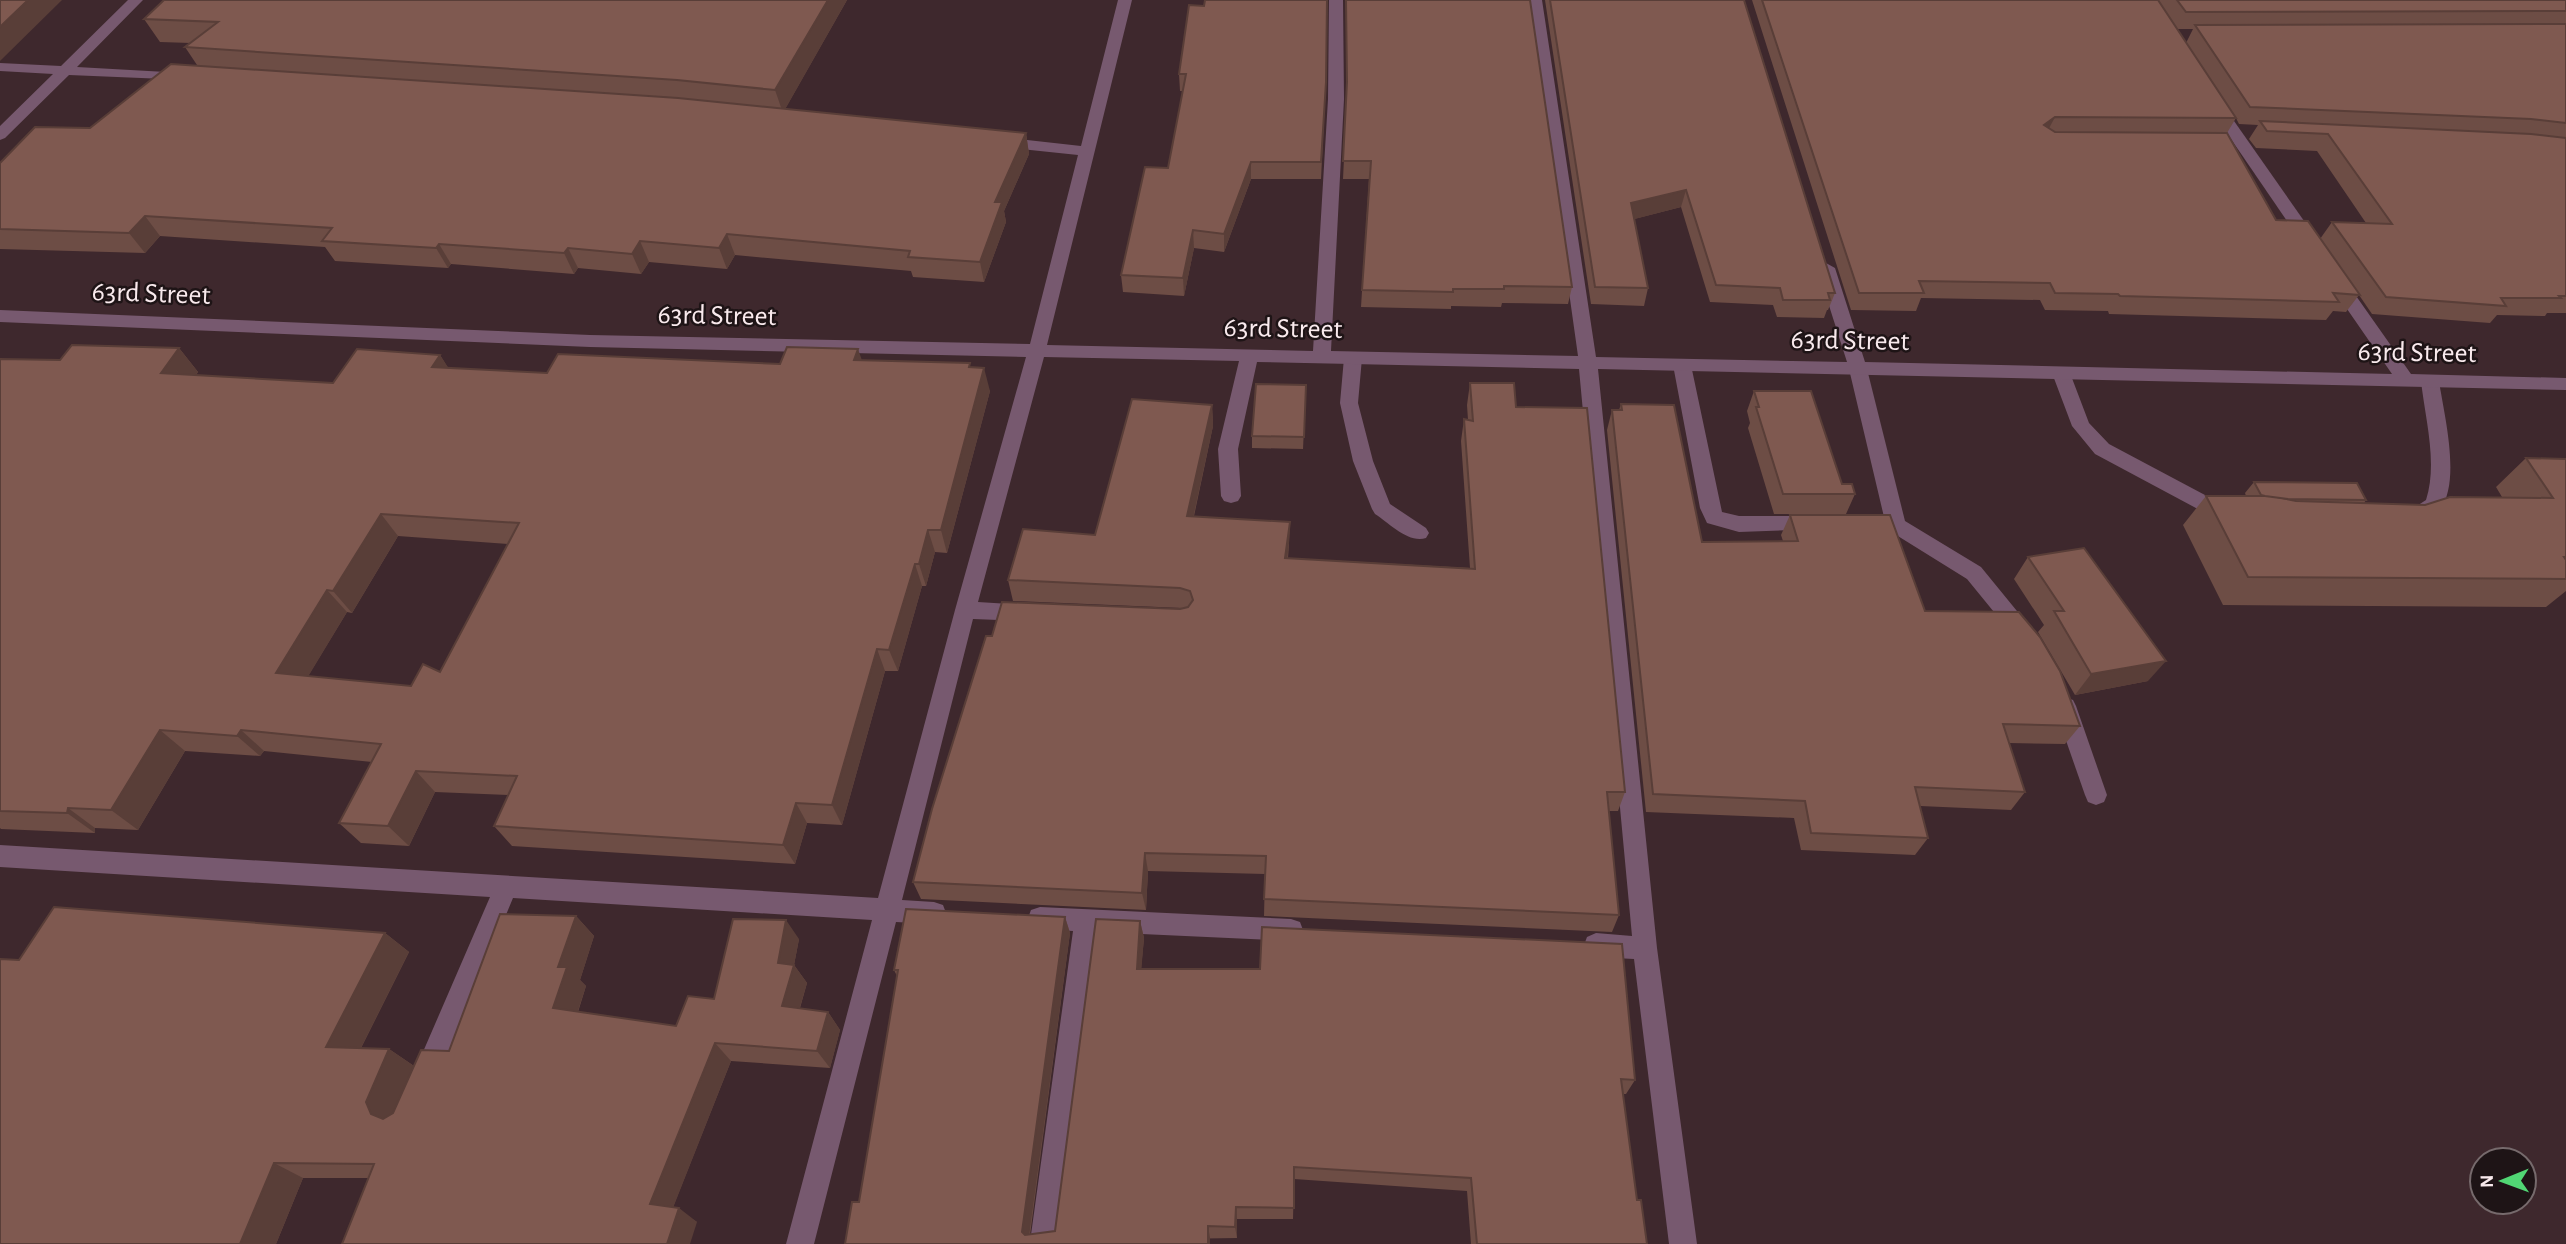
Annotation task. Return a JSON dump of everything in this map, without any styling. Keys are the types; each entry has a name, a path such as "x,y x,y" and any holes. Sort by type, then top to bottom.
{"street":[{"path":"0,135 136,0"},
{"path":"800,1244 965,610 1037,351 1125,0"},
{"path":"1322,357 1336,99 1336,0"},
{"path":"1535,0 1588,363 1645,948 1683,1244"},
{"path":"0,66 202,78"},
{"path":"2205,89 2234,139 2324,262 2406,381"},
{"path":"2234,139 2260,132"},
{"path":"989,141 1086,151"},
{"path":"1821,250 1858,369 1895,525"},
{"name":"63rd Street","path":"0,316 590,341 2566,384"},
{"path":"1231,496 1228,449 1249,356"},
{"path":"1353,358 1349,403 1363,461 1382,509 1419,533"},
{"path":"1682,365 1714,518 1739,524 1895,525 1974,573 2036,649"},
{"path":"2061,373 2081,426 2102,449 2216,510 2244,515"},
{"path":"2398,523 2424,515 2437,497 2440,462 2430,381"},
{"path":"965,610 1046,614"},
{"path":"2058,687 2096,795"},
{"path":"0,856 954,914"},
{"path":"418,1094 506,887"},
{"path":"1020,917 1310,931"},
{"path":"1044,1242 1087,920"},
{"path":"1575,944 1645,948"}],"building":[{"path":"0,0 28,0 0,27"},
{"path":"164,0 828,0 775,90 677,80 185,47 218,22 144,19"},
{"path":"1205,0 1327,0 1321,162 1251,162 1224,234 1193,230 1183,278 1121,275 1145,167 1168,168 1186,74 1179,74 1189,5 1204,6"},
{"path":"1346,0 1530,0 1572,287 1504,286 1504,289 1453,289 1453,292 1362,290 1371,161 1343,161 1347,82"},
{"path":"1550,0 1744,0 1835,293 1828,293 1830,300 1783,300 1780,288 1716,285 1686,190 1631,203 1648,288 1595,287"},
{"path":"1762,0 2158,0 2236,118 2055,117 2044,125 2055,132 2227,133 2276,220 2308,221 2360,295 2333,293 2339,302 2120,296 2055,293 2050,283 1919,281 1924,293 1859,293"},
{"path":"2177,0 2566,0 2566,11 2186,12"},
{"path":"2566,24 2566,123 2531,119 2250,107 2195,25"},
{"path":"171,64 678,98 1026,133 995,202 1002,202 980,262 908,257 910,251 727,234 719,248 640,241 632,254 568,248 564,253 439,244 436,248 322,241 332,228 145,216 129,233 0,229 0,163 35,127 90,128"},
{"path":"2260,121 2566,138 2566,296 2501,298 2506,306 2386,297 2332,222 2392,224 2328,134 2267,131"},
{"path":"72,345 179,348 161,373 333,383 357,349 440,355 432,367 547,373 558,354 780,364 787,347 858,349 854,360 970,363 969,367 984,368 941,530 928,530 889,650 877,649 832,805 796,803 783,845 494,826 517,776 416,771 388,826 339,823 381,744 241,730 237,736 160,730 111,810 68,808 67,813 0,811 0,359 60,360","holes":["381,514 519,523 440,672 423,664 411,686 276,673 327,590 333,591"]},
{"path":"1470,383 1514,383 1516,407 1587,408 1625,792 1607,792 1619,915 1264,899 1266,856 1145,853 1142,893 913,882 932,809 986,636 992,636 1002,602 1180,609 1188,607 1193,600 1190,591 1180,588 1008,580 1023,529 1095,535 1132,399 1212,405 1187,516 1290,522 1285,558 1475,569 1464,419 1473,421"},
{"path":"1256,384 1306,385 1304,437 1252,436"},
{"path":"1754,391 1811,391 1842,484 1852,484 1855,494 1783,494 1756,407 1759,407"},
{"path":"1621,404 1674,405 1702,542 1798,541 1790,515 1890,515 1925,611 2019,612 2040,637 2060,671 2080,726 2003,724 2025,792 1915,787 1928,838 1811,833 1805,801 1653,794 1612,410 1622,410"},
{"path":"2526,458 2566,459 2566,579 2248,577 2206,496 2272,496 2296,501 2425,505 2450,497 2553,498"},
{"path":"2254,482 2357,483 2366,500 2265,496 2261,495"},
{"path":"2084,548 2166,661 2091,674 2054,611 2064,611 2028,557"},
{"path":"54,907 385,933 326,1047 389,1049 366,1102 371,1114 383,1119 393,1113 421,1050 449,1051 500,914 576,916 558,967 567,967 553,1008 676,1026 688,996 714,999 733,919 786,920 778,963 794,965 782,1006 828,1012 817,1051 715,1043 650,1204 679,1208 667,1244 342,1244 374,1164 274,1163 240,1244 0,1244 0,959 19,960"},
{"path":"906,909 1065,917 1022,1232 1025,1235 1055,1231 1096,919 1140,921 1137,969 1260,969 1262,927 1622,944 1635,1080 1621,1079 1637,1200 1641,1200 1647,1244 1477,1244 1471,1178 1294,1167 1294,1208 1236,1207 1235,1227 1208,1226 1208,1244 845,1244 852,1202 859,1202 898,970 894,970"}]}
